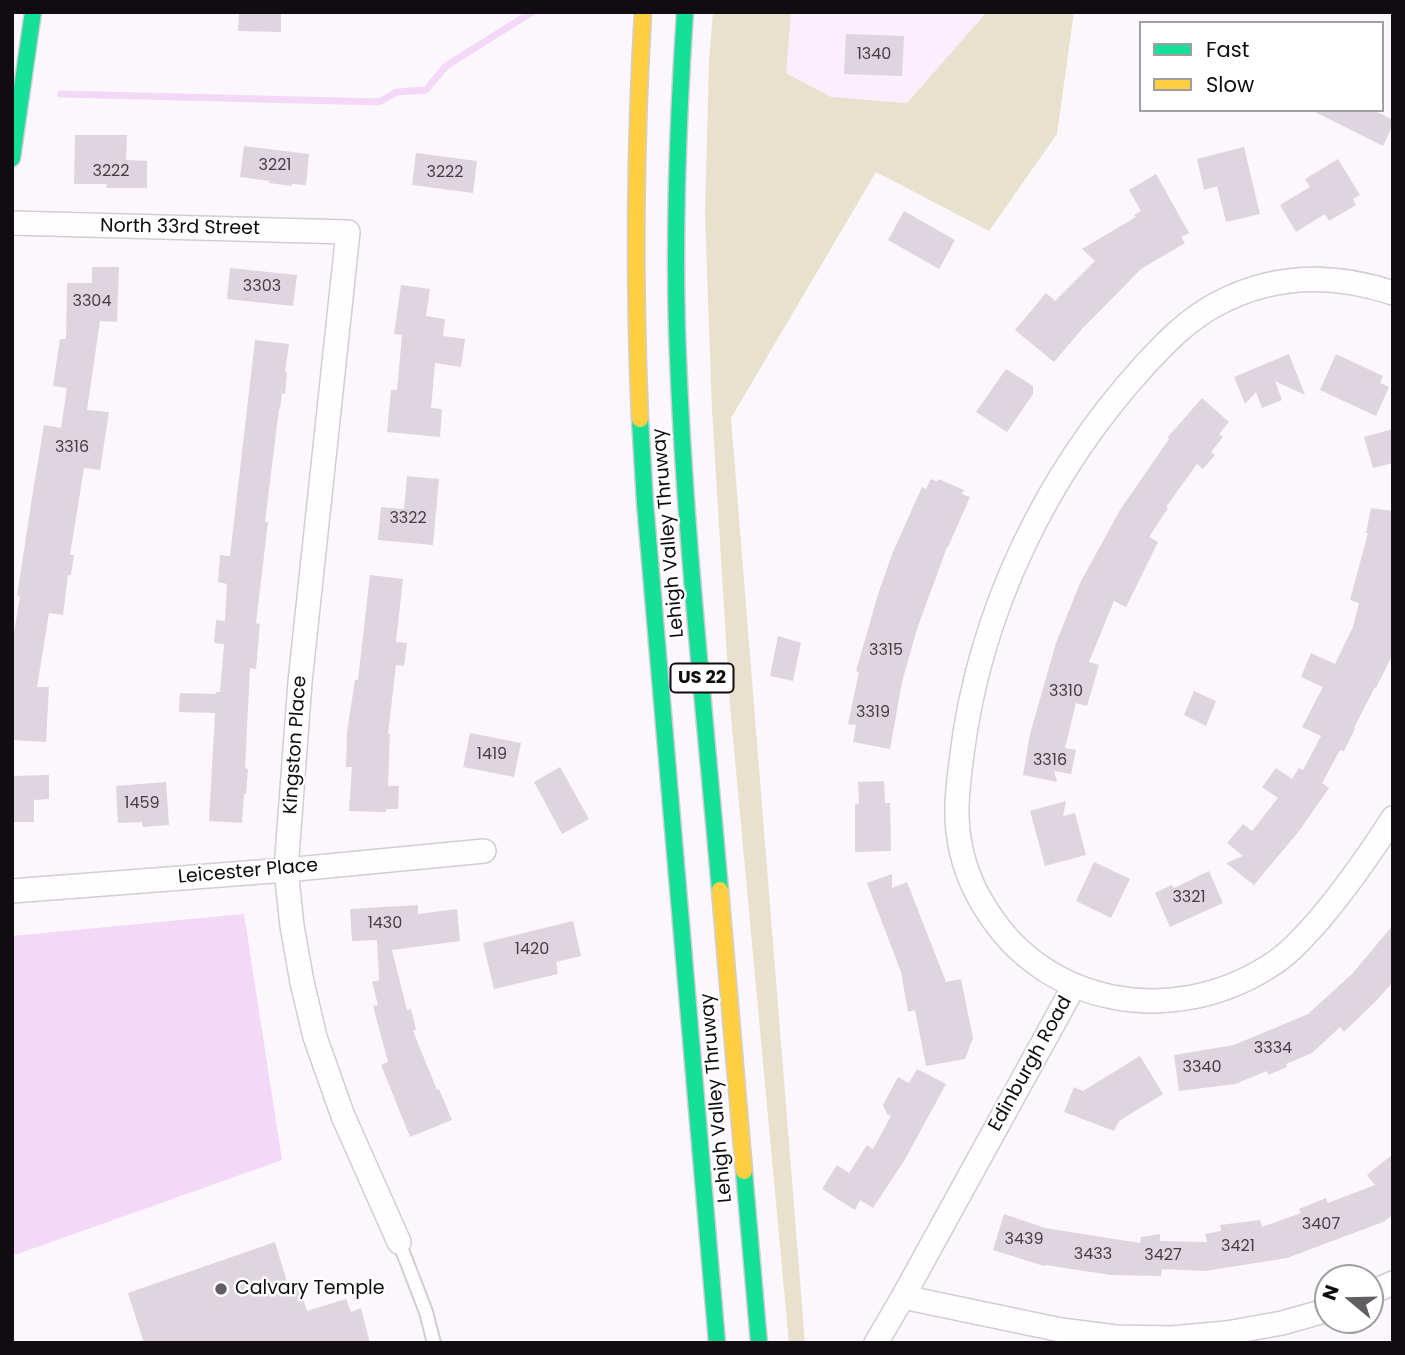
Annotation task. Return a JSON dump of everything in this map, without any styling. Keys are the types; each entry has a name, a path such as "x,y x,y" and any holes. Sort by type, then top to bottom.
{"main road":[{"path":"12,158 33,12"},
{"name":"Lehigh Valley Thruway","path":"643,12 635,151 635,327 639,415 717,1343"},
{"name":"Lehigh Valley Thruway","path":"685,12 677,152 676,241 681,413 759,1343"}],"street":[{"name":"North 33rd Street","path":"12,223 348,232"},
{"name":"Kingston Place","path":"348,232 300,682 286,870 292,926 315,1037 343,1116 398,1241"},
{"path":"1074,986 1044,971 1018,949 995,924 973,885 958,831 957,796 975,683 1006,587 1026,541 1049,495 1075,453 1119,393 1186,324 1216,304 1242,292 1288,281 1333,279 1368,285 1393,293"},
{"name":"Edinburgh Road","path":"876,1343 1074,986 1117,999 1146,1002 1211,994 1246,980 1294,947 1338,897 1393,818"},
{"name":"Leicester Place","path":"12,891 286,870 484,851"},
{"path":"903,1297 1060,1330 1116,1337 1172,1338 1227,1333 1314,1314"}],"lane":[{"path":"398,1241 426,1312 434,1343"}],"shaded area":[{"path":"713,12 791,12 786,73 831,97 907,103 987,12 1074,12 1057,134 989,231 876,172 731,418 805,1343 789,1343 730,706 712,410 705,214"},
{"path":"791,12 987,12 907,103 831,97 785,73"},
{"path":"244,914 282,1160 12,1256 12,936"}],"building":[{"path":"239,12 281,12 281,32 238,31"},
{"path":"846,34 904,36 902,76 844,74"},
{"path":"1315,112 1377,112 1393,120 1383,146"},
{"path":"75,135 127,135 126,160 147,161 147,188 106,188 107,184 74,184"},
{"path":"244,146 309,154 306,185 291,186 240,177"},
{"path":"1244,147 1260,214 1226,222 1217,186 1204,190 1197,159"},
{"path":"416,153 477,161 473,193 412,185"},
{"path":"1338,159 1360,195 1353,199 1356,205 1329,221 1325,214 1296,232 1280,205 1310,187 1305,179"},
{"path":"1156,174 1189,233 1181,237 1185,243 1141,269 1054,362 1015,330 1046,293 1055,301 1095,261 1082,249 1136,217 1134,215 1141,211 1129,190"},
{"path":"904,211 955,240 939,269 888,240"},
{"path":"92,267 119,267 117,322 100,321 87,410 109,412 100,470 84,468 70,555 74,555 71,575 68,575 63,615 49,613 37,687 49,687 46,742 12,740 12,645 33,491 44,425 61,428 67,388 53,386 60,339 66,339 67,283 92,283"},
{"path":"230,268 297,275 293,306 227,299"},
{"path":"401,285 430,289 426,316 445,319 443,336 465,339 461,367 435,363 431,408 442,409 440,437 387,432 391,390 397,390 402,335 394,334"},
{"path":"255,340 289,344 285,394 282,393 279,409 265,522 268,522 256,623 260,624 256,669 250,668 245,768 248,769 242,823 209,821 215,713 179,712 180,693 220,692 224,644 214,643 216,620 225,621 227,584 218,582 220,555 230,556"},
{"path":"1289,354 1305,395 1275,381 1282,400 1262,408 1256,392 1245,404 1234,377"},
{"path":"1336,354 1383,376 1380,383 1389,387 1376,416 1320,390"},
{"path":"1006,369 1033,386 1033,394 1007,432 976,412"},
{"path":"1202,398 1229,422 1219,434 1223,437 1211,452 1215,455 1203,469 1197,464 1166,507 1168,508 1149,537 1158,542 1126,607 1114,601 1089,662 1099,665 1087,706 1076,703 1065,748 1076,750 1071,774 1054,771 1057,782 1023,775 1030,734 1056,643 1080,583 1120,510 1169,439 1167,438"},
{"path":"1393,429 1393,463 1373,468 1364,437"},
{"path":"407,476 439,479 433,545 378,540 381,507 404,509"},
{"path":"931,479 937,482 938,479 964,490 962,494 970,497 947,547 917,629 902,682 890,749 853,742 856,725 848,724 859,672 856,671 879,591 922,487 926,489"},
{"path":"1371,508 1393,511 1393,654 1344,751 1340,750 1322,783 1329,788 1299,831 1254,885 1226,863 1243,856 1227,843 1243,824 1252,831 1278,798 1262,787 1276,768 1292,779 1299,768 1303,770 1321,736 1302,727 1323,687 1301,677 1311,653 1335,664 1353,627 1359,603 1350,600 1368,533"},
{"path":"370,575 403,579 396,642 407,643 404,666 396,665 388,734 388,786 399,786 398,809 386,809 386,812 349,811 352,767 346,767 347,732 355,680 358,680"},
{"path":"778,636 801,643 793,681 770,676"},
{"path":"1194,691 1216,701 1206,726 1184,715"},
{"path":"470,733 521,743 514,777 463,767"},
{"path":"560,767 589,819 562,834 534,782"},
{"path":"49,775 49,799 34,800 34,822 12,822 12,776"},
{"path":"884,781 885,803 890,803 891,851 855,852 858,782"},
{"path":"166,782 169,825 143,827 142,822 118,823 116,786"},
{"path":"1066,801 1063,816 1075,813 1086,855 1045,866 1030,811"},
{"path":"1094,862 1130,879 1111,918 1076,901"},
{"path":"1209,871 1223,903 1170,927 1155,893 1172,885 1174,888"},
{"path":"892,874 892,888 907,882 946,982 961,979 973,1038 965,1059 926,1066 915,1010 908,1012 901,972 867,883"},
{"path":"418,905 418,914 457,909 460,941 392,950 407,1010 411,1009 416,1030 413,1031 452,1120 410,1137 381,1065 388,1062 373,1006 378,1005 372,982 379,980 377,940 352,941 350,909"},
{"path":"573,921 581,956 556,962 558,974 494,989 483,943"},
{"path":"1393,925 1393,982 1344,1032 1340,1027 1312,1053 1268,1075 1267,1071 1235,1084 1179,1091 1174,1055 1234,1045 1308,1014 1352,974"},
{"path":"1140,1056 1163,1094 1119,1121 1114,1131 1064,1112 1074,1087 1083,1091"},
{"path":"917,1069 946,1084 904,1161 873,1208 860,1200 855,1210 822,1189 837,1165 849,1173 867,1145 873,1149 891,1116 883,1105 898,1077 909,1083"},
{"path":"1393,1154 1393,1215 1383,1222 1287,1258 1205,1271 1162,1269 1161,1276 1111,1275 1044,1266 993,1250 1004,1214 1045,1228 1140,1243 1141,1237 1160,1234 1160,1241 1207,1242 1205,1234 1221,1231 1220,1225 1260,1220 1262,1227 1301,1213 1299,1209 1326,1198 1328,1203 1375,1185 1367,1175"},
{"name":"Calvary Temple","path":"275,1242 288,1285 298,1282 307,1311 346,1299 351,1312 361,1308 370,1343 144,1343 128,1293"}],"waterway":[{"path":"61,94 379,102 397,92 426,90 446,66 532,12"}],"traffic: fast":[{"path":"12,158 33,12"},
{"path":"685,12 677,171 677,330 689,540 720,890"},
{"path":"640,419 717,1343"},
{"path":"744,1171 759,1343"}],"traffic: slow":[{"path":"640,419 636,216 643,12"},
{"path":"720,890 744,1171"}],"place":[{"name":"Calvary Temple","path":"221,1289"}]}
